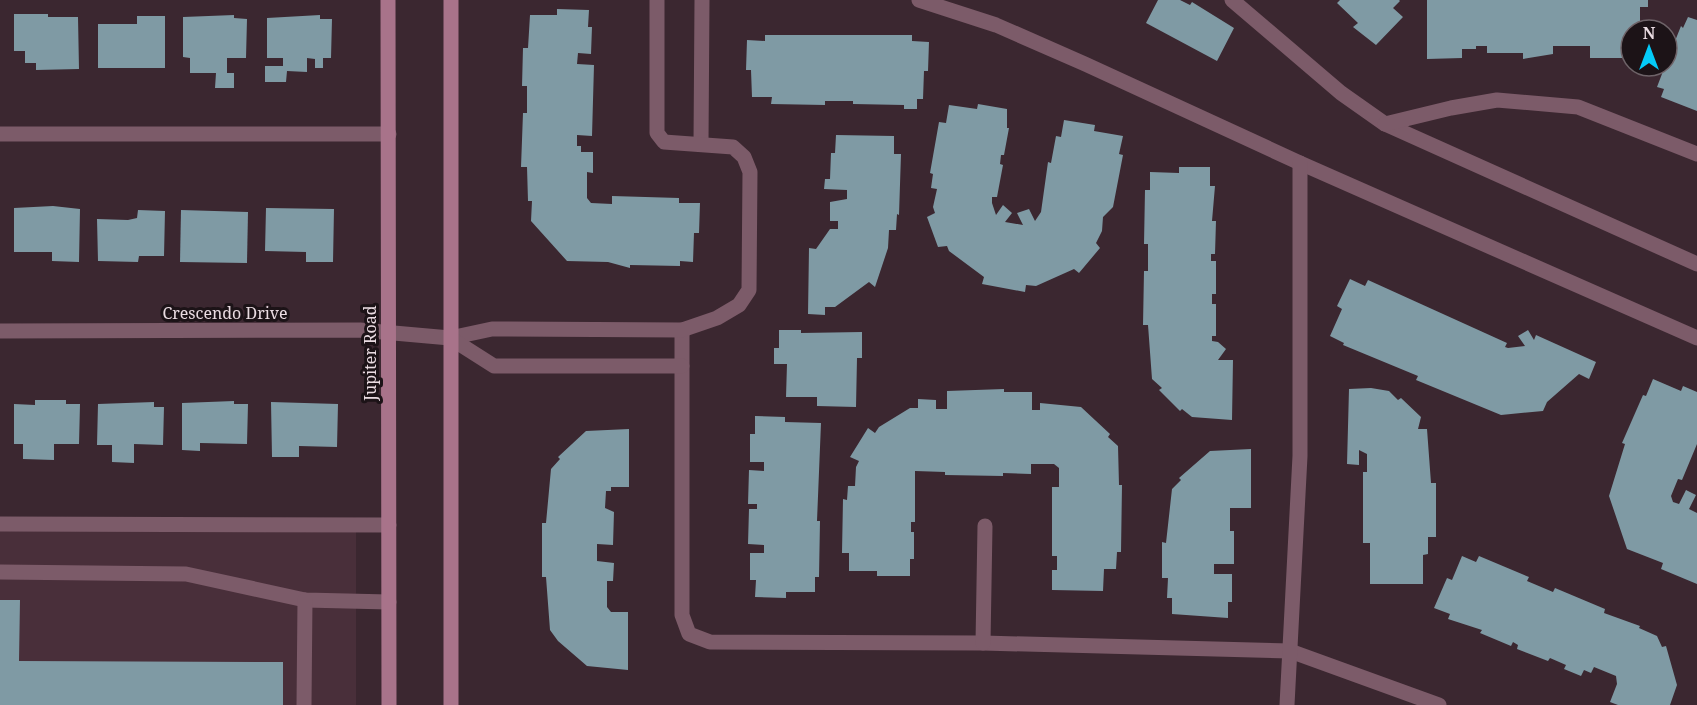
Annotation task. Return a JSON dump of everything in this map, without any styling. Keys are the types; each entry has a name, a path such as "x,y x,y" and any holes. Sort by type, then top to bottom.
{"main road":[{"name":"Jupiter Road","path":"388,0 389,705"},
{"path":"451,0 451,705"}],"street":[{"path":"450,338 492,329 682,330 724,314 739,305 749,290 750,172 744,156 733,147 664,142 657,134 657,0"},
{"path":"701,143 702,0"},
{"path":"919,0 996,25 1300,163 1697,338"},
{"path":"1232,0 1341,93 1384,124 1697,264"},
{"path":"1384,124 1497,100 1578,107 1697,154"},
{"path":"0,134 389,134"},
{"path":"1287,705 1300,456 1300,163"},
{"name":"Crescendo Drive","path":"0,331 360,330 450,338"},
{"path":"682,330 682,615 689,634 710,642 983,643 1290,651 1439,705"},
{"path":"450,338 494,366 682,366"},
{"path":"0,524 389,525"},
{"path":"983,643 985,526"},
{"path":"0,572 186,574 305,600 389,602"},
{"path":"304,705 305,600"}],"shaded area":[{"path":"356,522 356,705 0,705 0,528"}],"building":[{"path":"1158,0 1180,0 1190,5 1192,2 1234,28 1217,61 1146,23"},
{"path":"1340,0 1399,0 1393,8 1403,17 1376,45 1353,27 1358,23 1337,3"},
{"path":"1427,0 1648,0 1648,7 1640,7 1640,18 1619,18 1619,58 1590,58 1590,46 1553,46 1553,54 1523,59 1523,53 1487,53 1487,46 1476,46 1476,49 1462,49 1462,58 1427,59"},
{"path":"557,9 589,10 588,27 592,27 591,54 578,53 577,64 594,65 592,136 577,135 577,146 581,146 581,152 593,152 593,173 587,172 587,198 591,203 612,204 612,196 679,198 679,203 700,203 699,233 694,233 693,262 680,261 680,266 630,265 630,268 608,262 567,261 531,221 532,201 528,201 527,167 521,167 523,113 527,113 527,86 522,86 523,48 528,48 530,15 557,15"},
{"path":"14,14 78,17 79,69 36,70 36,63 25,63 25,51 14,51"},
{"path":"234,15 234,18 247,19 246,58 227,58 227,73 234,73 234,88 215,88 216,73 190,73 190,58 183,57 183,17"},
{"path":"320,15 320,19 332,19 331,58 323,58 323,68 315,68 315,59 307,58 307,72 287,71 286,82 265,82 265,66 283,66 283,58 267,58 267,18"},
{"path":"137,16 165,16 165,68 98,68 98,24 137,24"},
{"path":"1688,17 1697,20 1697,111 1661,97 1664,89 1657,87 1660,78 1679,78 1679,31 1681,26 1683,28"},
{"path":"765,35 912,35 912,41 929,42 928,71 924,71 923,99 917,99 917,109 904,109 904,105 853,104 853,101 825,101 825,105 771,104 772,97 752,97 751,70 746,70 747,40 765,41"},
{"path":"978,104 1007,109 1007,128 1009,128 1004,155 1001,155 1000,164 1003,165 997,197 992,197 996,215 1003,205 1012,213 1005,222 1023,225 1017,213 1029,209 1035,221 1041,212 1048,162 1051,163 1056,136 1061,137 1064,120 1095,125 1094,131 1123,136 1119,154 1123,155 1113,207 1103,217 1102,231 1096,243 1100,248 1079,273 1074,269 1036,286 1026,285 1025,292 982,284 984,277 949,251 947,246 938,247 927,217 935,213 933,207 937,189 931,188 933,174 930,173 939,122 946,123 949,105 977,109"},
{"path":"836,135 894,136 894,154 901,154 899,215 897,214 896,230 889,230 888,248 875,287 869,282 835,307 825,307 825,315 808,314 809,248 816,249 830,229 838,229 838,221 830,221 830,202 847,199 847,190 824,189 825,179 830,179 831,153 835,153"},
{"path":"1179,167 1210,167 1210,186 1215,186 1212,221 1216,221 1215,254 1211,254 1211,261 1216,261 1216,294 1212,294 1212,304 1216,304 1216,336 1212,336 1212,341 1218,342 1226,349 1218,360 1233,360 1232,420 1192,417 1182,409 1180,411 1159,390 1162,388 1152,379 1148,325 1143,325 1144,271 1148,271 1148,244 1144,244 1145,190 1150,190 1150,172 1179,173"},
{"path":"53,206 80,209 79,262 52,261 52,252 14,252 14,208"},
{"path":"266,208 334,209 333,262 306,262 306,252 265,251"},
{"path":"138,210 165,211 164,256 139,256 138,262 98,261 97,219 128,220 137,218"},
{"path":"181,210 248,212 247,263 180,262"},
{"path":"1350,279 1365,286 1368,280 1507,343 1505,347 1525,346 1518,336 1528,330 1534,340 1536,335 1596,362 1589,379 1579,374 1547,402 1543,411 1501,415 1416,380 1418,376 1343,345 1344,343 1330,336 1342,309 1337,306"},
{"path":"779,330 801,330 801,333 862,332 862,358 857,358 856,407 817,406 817,397 786,397 787,364 774,364 774,348 779,348"},
{"path":"1653,379 1681,391 1683,386 1697,392 1697,444 1682,480 1678,479 1671,496 1673,502 1679,504 1686,490 1696,495 1689,509 1697,513 1697,584 1661,569 1663,563 1627,549 1609,496 1625,444 1622,443 1643,395 1646,396"},
{"path":"1371,388 1389,391 1398,400 1401,398 1421,417 1418,429 1427,429 1431,483 1436,483 1436,537 1428,537 1428,554 1423,555 1423,584 1370,584 1370,543 1363,543 1363,472 1367,472 1367,454 1359,450 1359,465 1347,464 1349,389"},
{"path":"1004,389 1004,392 1032,392 1032,410 1040,410 1040,403 1081,407 1110,434 1108,437 1118,446 1119,485 1122,485 1121,552 1117,552 1116,569 1104,569 1103,591 1052,590 1052,570 1057,570 1057,556 1052,556 1052,487 1059,487 1059,468 1054,464 1031,464 1031,474 1003,473 1003,476 945,475 945,472 915,471 915,522 911,522 911,532 914,532 914,559 910,559 910,576 877,576 877,571 849,571 849,553 842,553 843,499 847,500 848,486 855,486 856,467 859,461 850,457 868,428 875,433 879,427 910,408 918,408 918,399 936,400 936,409 947,409 947,391"},
{"path":"35,400 66,400 66,404 80,404 79,444 54,444 54,460 23,459 23,444 14,444 14,404 35,405"},
{"path":"234,401 234,404 248,404 247,444 200,443 200,451 182,450 182,403"},
{"path":"154,402 154,407 164,407 163,445 134,444 134,463 112,462 112,445 97,445 98,404"},
{"path":"271,402 338,404 337,447 299,446 299,457 272,457"},
{"path":"755,416 785,417 785,422 821,423 817,521 820,521 819,577 815,577 815,592 786,592 786,598 755,597 756,580 750,580 750,553 764,553 764,545 748,544 749,509 757,509 757,504 748,504 749,470 764,471 764,462 750,462 750,434 755,434"},
{"path":"629,429 629,487 611,487 611,491 606,491 605,508 614,512 613,545 597,544 597,561 614,563 613,581 607,581 607,607 611,612 628,612 628,670 587,666 558,641 550,630 546,577 542,577 542,523 546,523 551,469 560,459 558,457 586,431"},
{"path":"1251,449 1251,508 1230,508 1230,531 1234,531 1234,564 1214,564 1214,574 1232,574 1232,602 1228,602 1228,618 1172,614 1172,598 1167,598 1168,578 1162,578 1162,542 1166,543 1172,489 1181,480 1179,478 1210,451"},
{"path":"1462,556 1476,562 1479,556 1529,577 1527,581 1553,592 1555,588 1605,609 1604,613 1640,626 1639,628 1657,636 1662,647 1666,646 1677,685 1670,705 1618,705 1610,702 1617,684 1616,676 1594,667 1591,673 1584,670 1581,676 1564,669 1566,665 1550,658 1548,661 1517,649 1518,645 1513,642 1511,646 1480,633 1482,630 1448,619 1450,614 1434,608 1447,578 1452,580"},
{"path":"0,600 20,600 19,661 283,662 283,705 0,705"}]}
